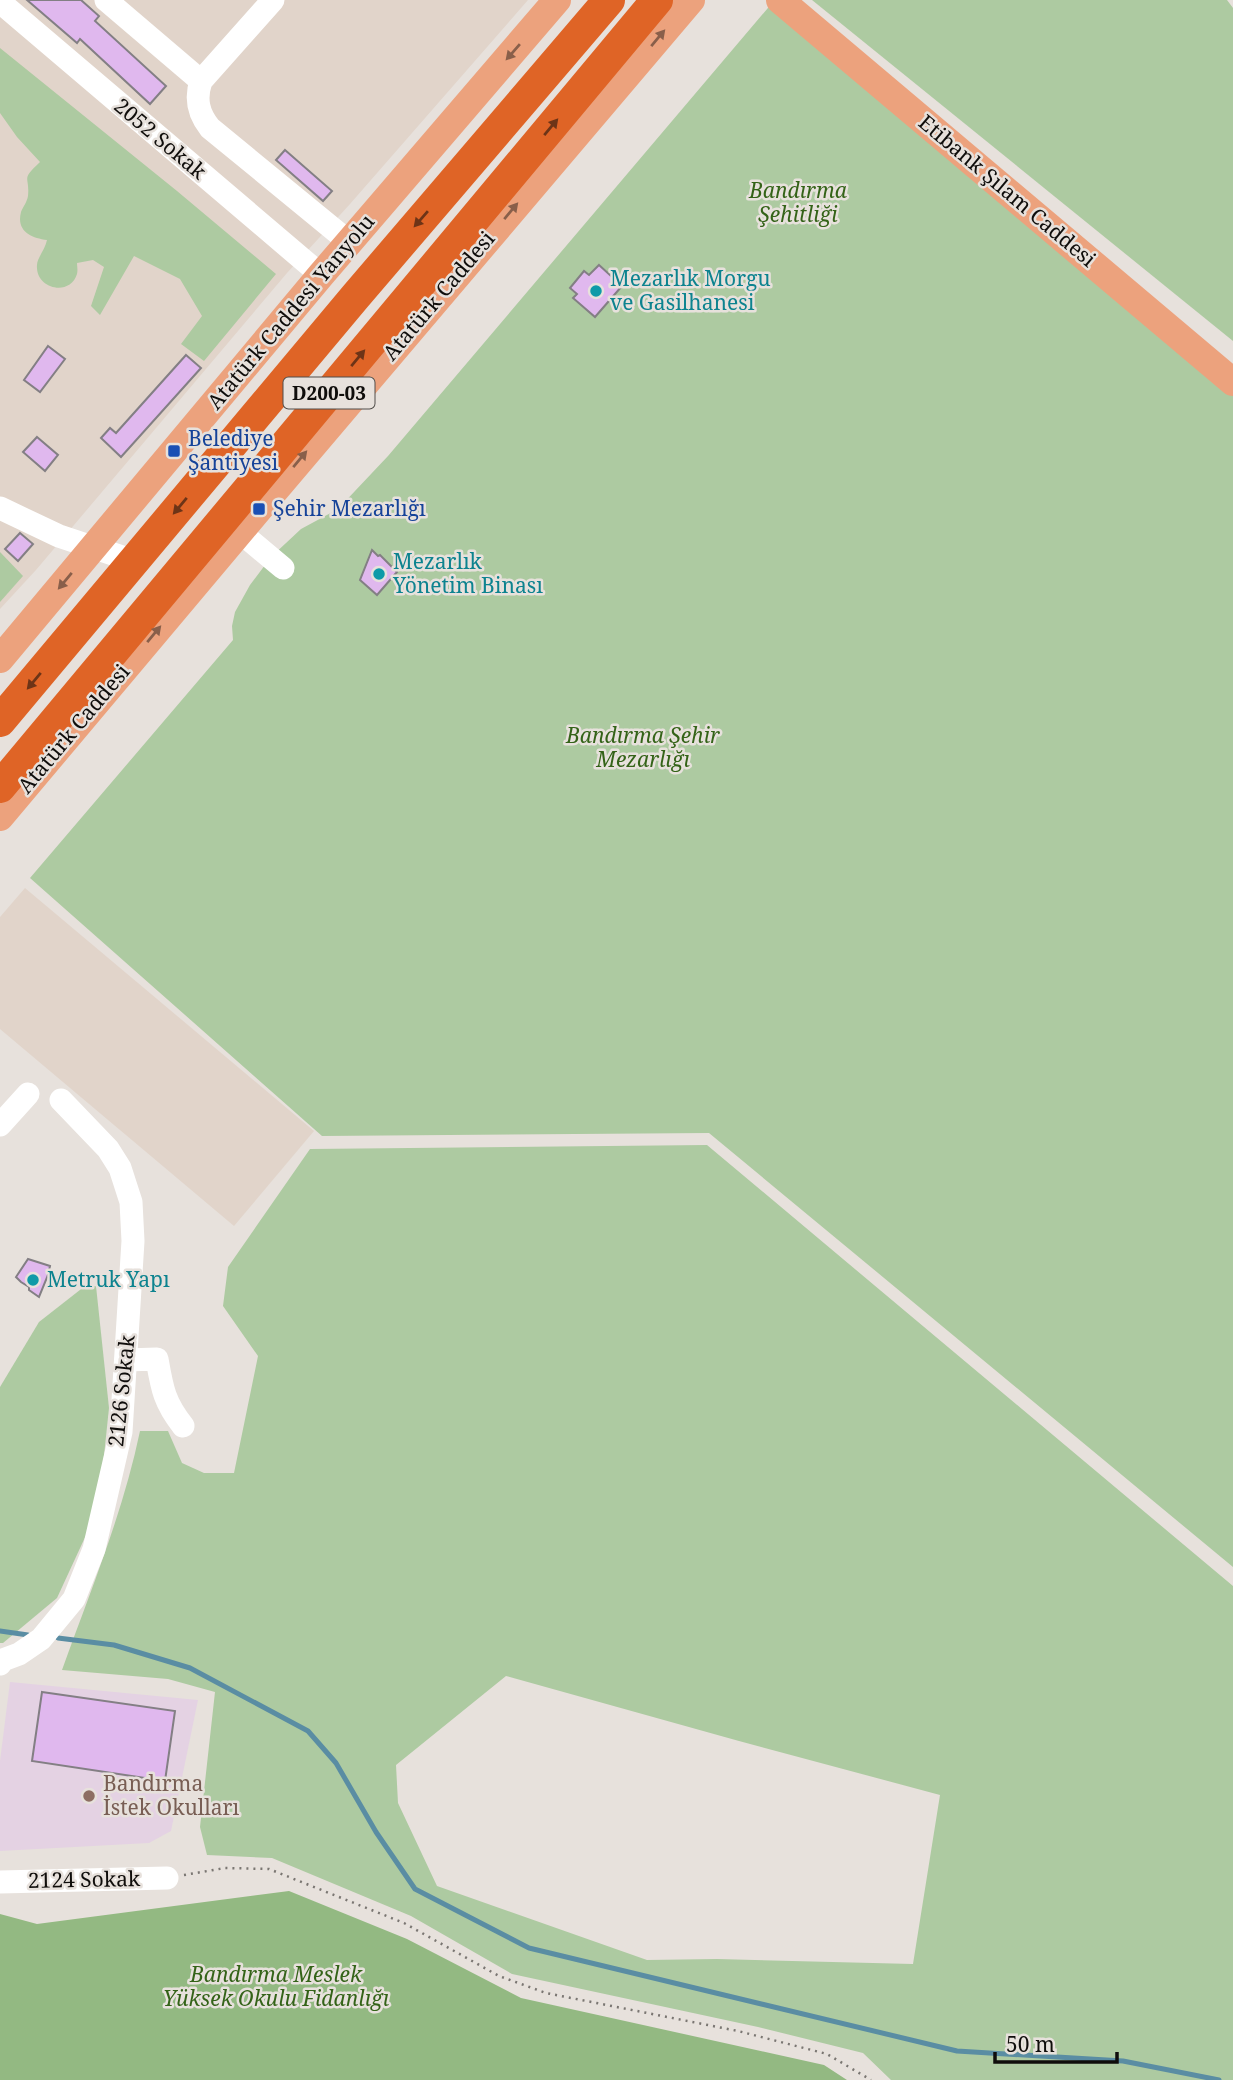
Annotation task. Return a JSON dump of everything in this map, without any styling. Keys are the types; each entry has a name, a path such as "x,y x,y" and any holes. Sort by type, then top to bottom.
{"highway":[{"name":"D200-03","path":"0,721 346,307 609,0"},
{"name":"Atatürk Caddesi","path":"0,787 657,0"}],"main road":[{"name":"Atatürk Caddesi Yanyolu","path":"0,659 321,275 557,0"},
{"name":"Atatürk Caddesi","path":"0,817 691,0"},
{"name":"Etibank Şılam Caddesi","path":"780,0 1233,382"}],"lane":[{"path":"106,0 201,81"},
{"path":"272,1 201,81 198,106 210,128 349,242"},
{"name":"2052 Sokak","path":"0,2 321,275"},
{"path":"0,508 59,536 134,561"},
{"path":"240,532 283,568"},
{"path":"2,1119 28,1094"},
{"name":"2126 Sokak","path":"0,1664 41,1639 74,1599 94,1549 121,1432 133,1241 131,1202 120,1168 108,1149 61,1100"},
{"path":"126,1360 157,1359 163,1394 183,1426"},
{"name":"2124 Sokak","path":"0,1882 167,1878"}],"path":[{"path":"167,1878 225,1868 269,1869 404,1923 499,1976 546,1993 738,2031 827,2054 871,2080"}],"shaded area":[{"path":"0,0 528,0 287,273 0,609"},
{"path":"25,888 314,1131 234,1226 0,1029 0,917"},
{"name":"Bandırma İstek Okulları","path":"10,1682 198,1700 171,1831 149,1843 0,1851 0,1761"}],"green space":[{"path":"812,0 1227,0 1233,8 1233,341"},
{"name":"Bandırma Şehir Mezarlığı","path":"773,2 1233,390 1233,1567 709,1133 322,1136 30,878 233,640 235,612 250,585 271,557 301,529 338,509 388,456"},
{"path":"0,48 276,274 204,361 181,344 202,316 180,279 134,256 100,315 91,306 104,267 93,260 77,263 77,274 68,286 54,287 41,280 37,262 47,240 26,232 20,219 28,196 27,178 40,162 0,113"},
{"path":"0,552 23,576 0,602"},
{"path":"707,1145 1233,1586 1233,2080 891,2080 863,2053 758,2027 512,1974 411,1916 272,1858 207,1855 200,1827 215,1692 168,1679 62,1670 115,1522 140,1431 168,1431 182,1463 204,1473 234,1473 258,1356 223,1306 228,1267 310,1149","holes":["506,1676 940,1795 913,1964 647,1960 437,1886 398,1803 396,1765"]},
{"path":"85,1286 96,1286 109,1408 103,1465 87,1533 57,1598 0,1643 0,1387 39,1322"},
{"name":"Bandırma Meslek Yüksek Okulu Fidanlığı","path":"289,1891 407,1939 521,1998 824,2065 847,2080 0,2080 0,1914 37,1924"}],"building":[{"path":"27,0 81,0 99,16 95,21 166,86 150,104 80,39 77,43"},
{"path":"285,150 332,191 323,201 276,160"},
{"name":"Mezarlık Morgu ve Gasilhanesi","path":"599,265 622,286 595,317 573,298 577,294 570,288 584,271 589,275"},
{"path":"48,346 65,359 40,392 24,380"},
{"path":"186,355 201,368 121,457 101,438 110,428 116,433"},
{"path":"37,437 58,455 45,471 23,452"},
{"path":"20,533 33,544 18,561 5,549"},
{"name":"Mezarlık Yönetim Binası","path":"372,550 397,572 377,595 360,580"},
{"name":"Metruk Yapı","path":"28,1259 50,1266 39,1297 16,1277"},
{"name":"Bandırma İstek Okulları","path":"42,1692 175,1711 165,1781 32,1761"}],"waterway":[{"path":"0,1631 28,1635"},
{"path":"58,1638 114,1645 190,1668 308,1731 336,1763 376,1832 415,1889 529,1948 957,2051 1123,2061 1219,2080"}],"place":[{"name":"Mezarlık Morgu ve Gasilhanesi","path":"596,291"},
{"name":"Belediye Şantiyesi","path":"174,451"},
{"name":"Şehir Mezarlığı","path":"259,509"},
{"name":"Mezarlık Yönetim Binası","path":"379,574"},
{"name":"Metruk Yapı","path":"33,1280"},
{"name":"Bandırma İstek Okulları","path":"89,1796"}],"park label":[{"name":"Bandırma Şehitliği","path":"798,203"}]}
